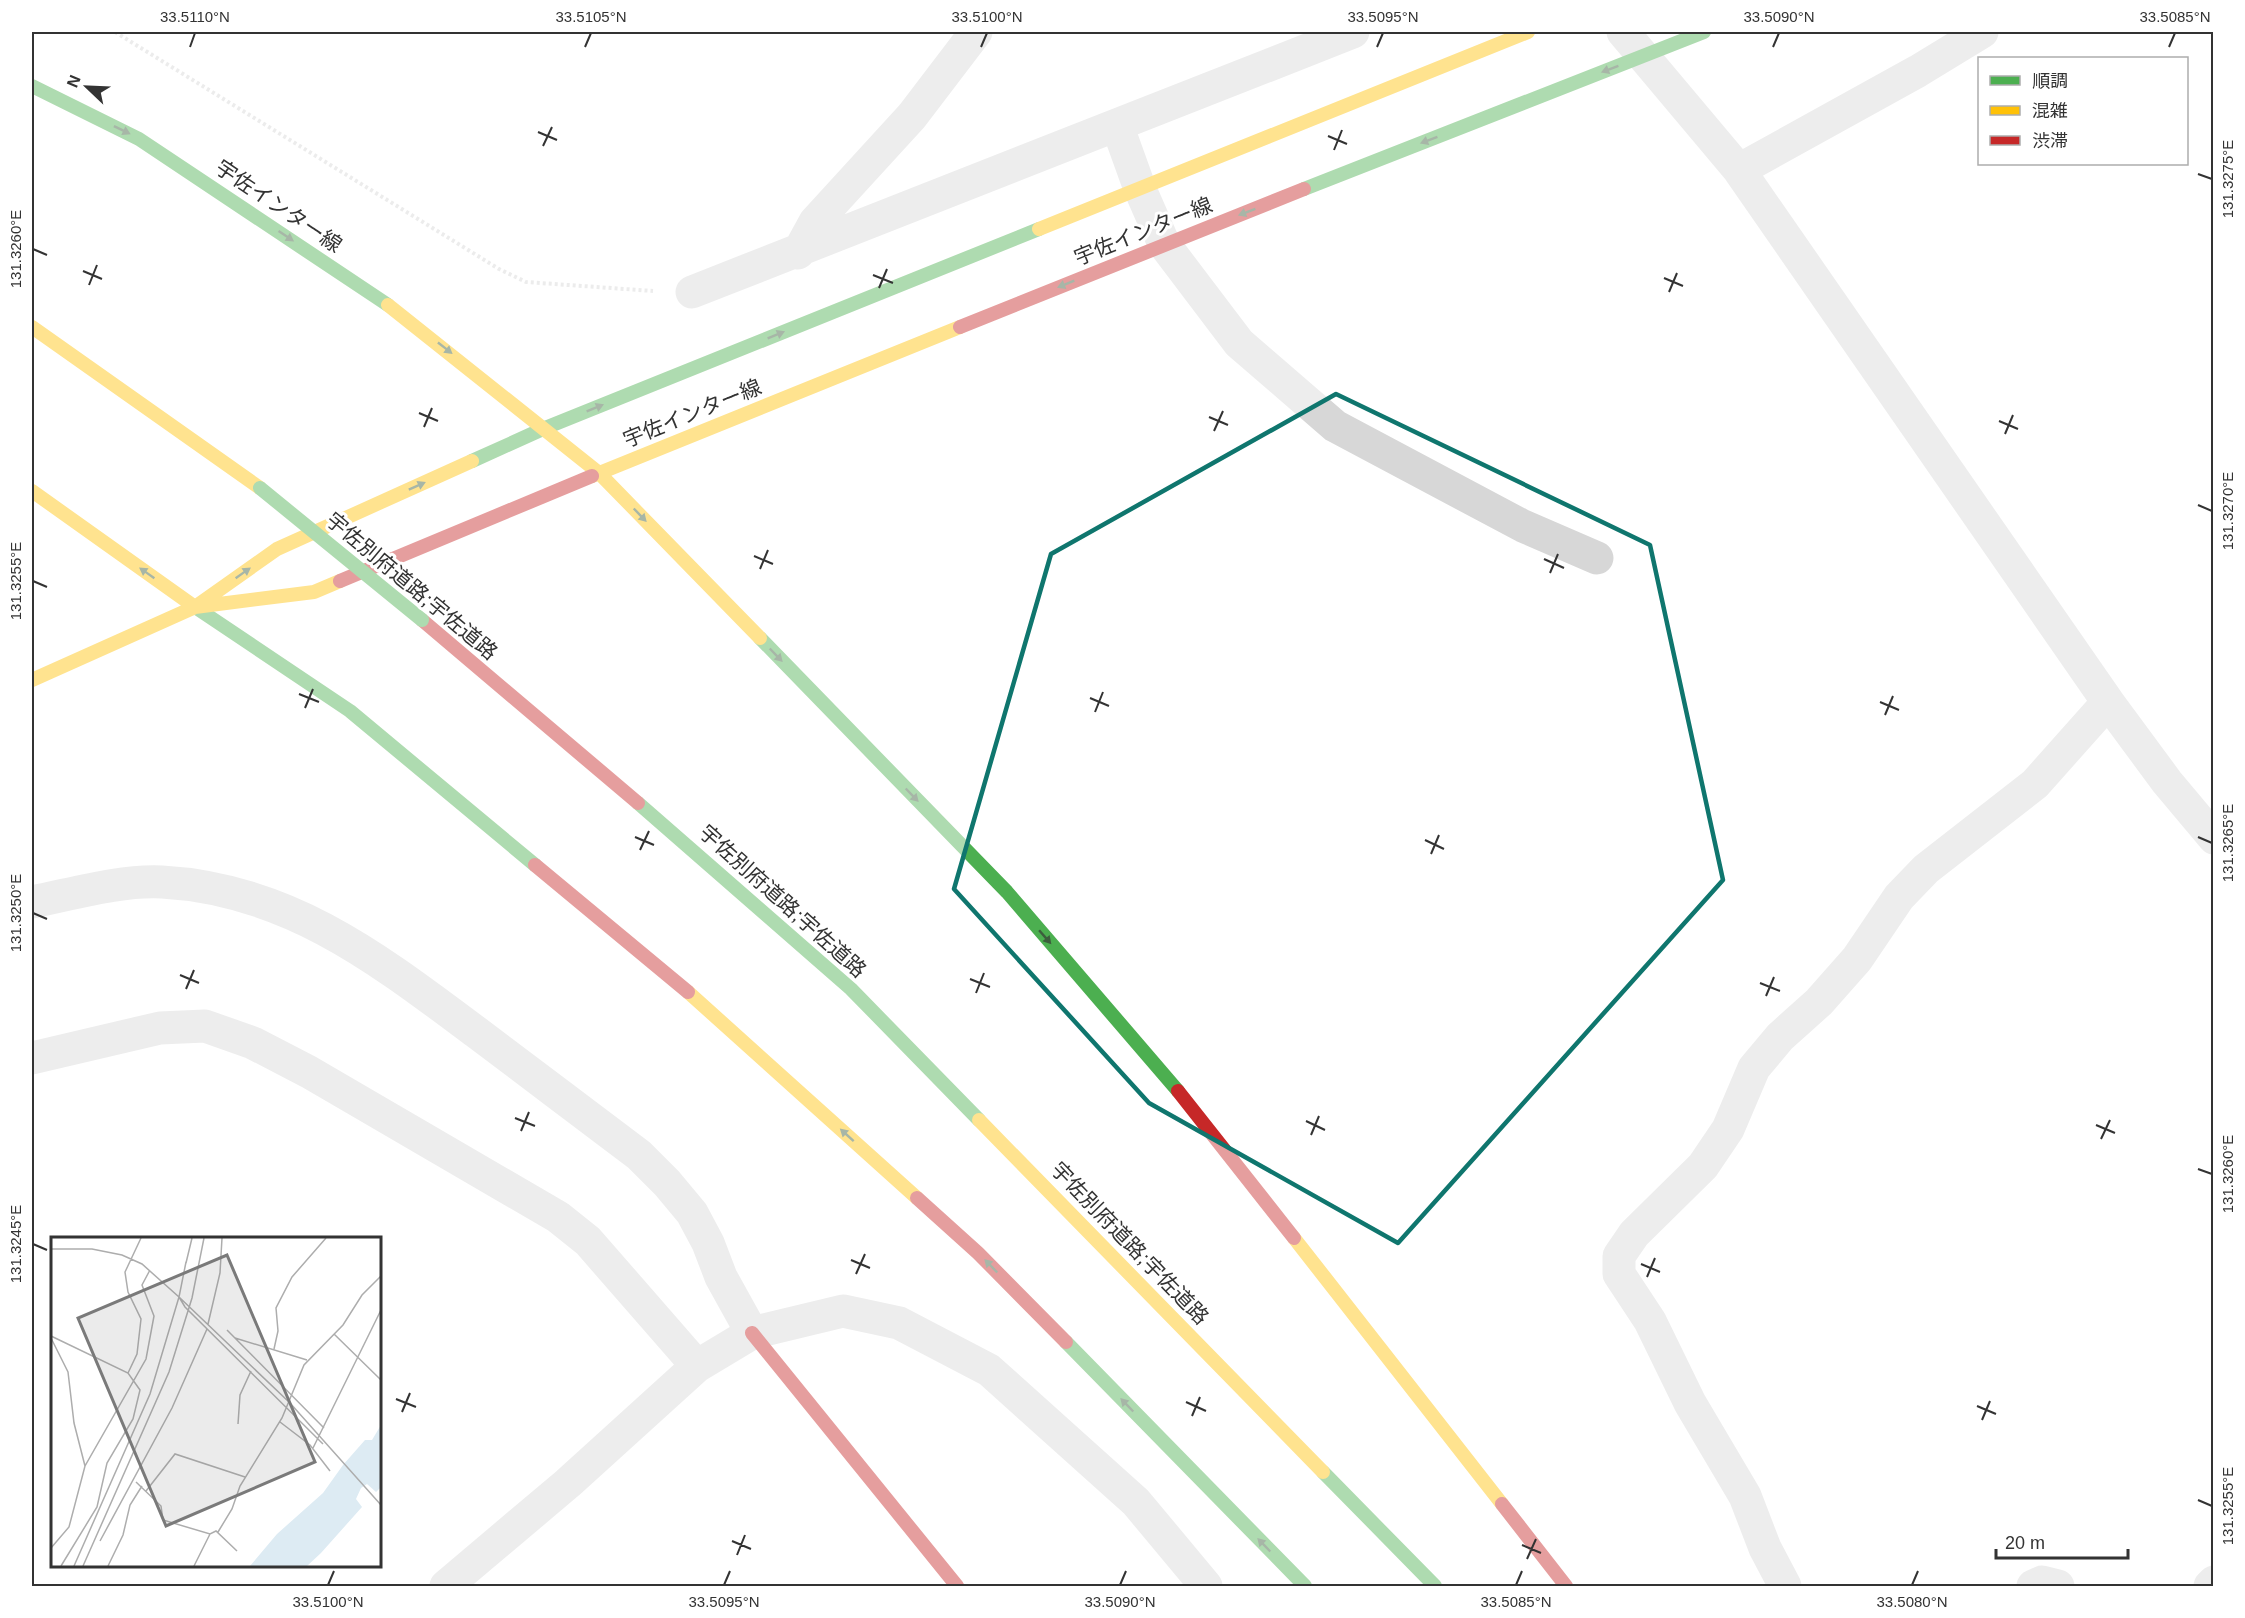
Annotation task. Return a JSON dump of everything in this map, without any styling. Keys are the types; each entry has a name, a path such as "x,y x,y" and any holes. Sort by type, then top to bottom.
{"main road":[{"name":"宇佐インター線","path":"195,607 277,549 545,429 1528,32"},
{"name":"宇佐インター線","path":"195,607 314,592 599,473 1164,244 1633,44 1704,32"},
{"name":"宇佐インター線","path":"32,86 140,139 293,240 401,314 599,473"},
{"name":"宇佐別府道路;宇佐道路","path":"32,327 260,488 422,620 708,861 851,989 1435,1587"},
{"path":"599,473 1007,892 1188,1103 1566,1587"},
{"path":"32,491 195,607 350,711 670,976 978,1253 1305,1587"},
{"path":"32,680 195,607"},
{"path":"752,1333 957,1587"}],"street":[{"path":"798,253 814,222 912,116 976,32"},
{"path":"692,292 798,253 1353,32"},
{"path":"1738,170 1918,71 1982,32"},
{"path":"1633,44 1738,170 2108,702 2167,782 2214,838"},
{"path":"1118,125 1140,189 1164,244 1239,343 1335,426 1523,526 1597,558"},
{"path":"1785,1587 1765,1548 1745,1496 1690,1403 1650,1321 1619,1274 1619,1256 1634,1234 1703,1166 1728,1129 1754,1068 1780,1037 1819,1002 1857,959 1899,897 1926,869 2035,784 2108,702"},
{"path":"32,902 104,888 159,882 209,887 277,906 340,936 400,975 639,1155 692,1213 708,1243 721,1277 752,1333"},
{"path":"32,1058 160,1028 205,1026 254,1044 309,1072 558,1217 588,1241 697,1366"},
{"path":"446,1587 568,1483 697,1366 752,1333 843,1311 899,1323 948,1346 989,1370 1136,1502 1206,1587"},
{"path":"2033,1587 2042,1582 2058,1587"},
{"path":"2210,1587 2214,1582"}],"path":[{"path":"115,32 499,269 526,282 692,292"}],"highlighted area":[{"path":"1336,394 1650,545 1723,880 1398,1243 1149,1103 954,889 1051,554"}],"traffic: fast":[{"path":"1304,189 1704,32"},
{"path":"32,86 139,139 388,305"},
{"path":"472,461 545,428 1039,229"},
{"path":"260,488 422,620"},
{"path":"195,607 350,711 535,865"},
{"path":"760,638 1007,892 1178,1091"},
{"path":"638,803 851,989 979,1120"},
{"path":"1066,1342 1305,1586"},
{"path":"1323,1472 1435,1586"}],"traffic: slow":[{"path":"1039,229 1528,32"},
{"path":"388,305 599,473"},
{"path":"32,327 260,488"},
{"path":"592,476 960,327"},
{"path":"32,680 195,607 277,549 472,461"},
{"path":"599,473 760,638"},
{"path":"32,491 195,607 314,592 340,581"},
{"path":"688,992 917,1198"},
{"path":"979,1120 1323,1472"},
{"path":"1294,1238 1502,1504"}],"traffic: jam":[{"path":"960,327 1304,189"},
{"path":"340,581 592,476"},
{"path":"422,620 638,803"},
{"path":"535,865 688,992"},
{"path":"1178,1091 1294,1238"},
{"path":"917,1198 978,1253 1066,1342"},
{"path":"752,1333 957,1586"},
{"path":"1502,1504 1566,1586"}]}
